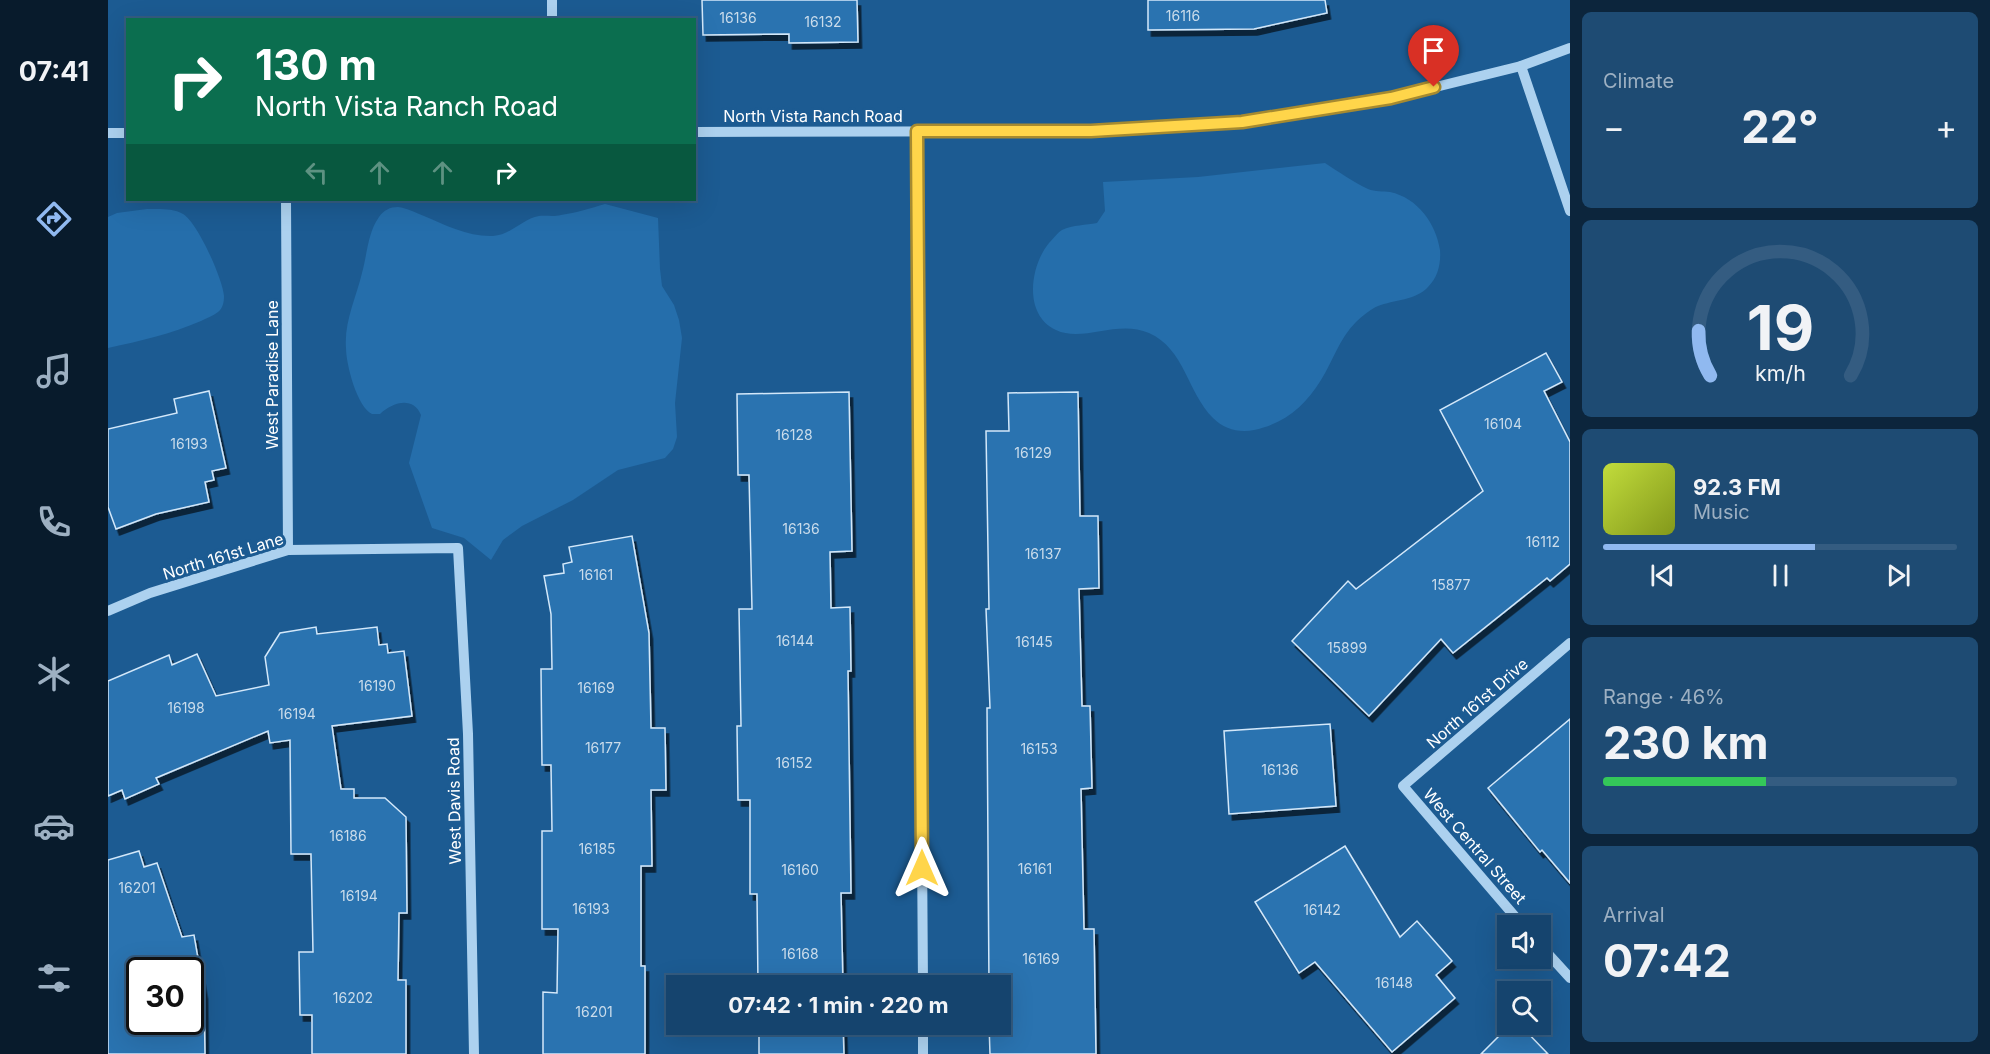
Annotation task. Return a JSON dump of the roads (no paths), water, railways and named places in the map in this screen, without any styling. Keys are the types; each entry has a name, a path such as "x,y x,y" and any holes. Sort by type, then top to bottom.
{"street":[{"path":"552,0 552,18"},
{"name":"North Vista Ranch Road","path":"696,132 1103,131 1242,122 1391,98 1521,66 1570,48"},
{"path":"1521,66 1570,211"},
{"path":"917,131 923,975"},
{"path":"108,133 126,133"},
{"name":"West Paradise Lane","path":"286,201 288,550"},
{"name":"North 161st Lane","path":"108,611 150,593 288,550 458,548"},
{"name":"West Davis Road","path":"458,548 468,734 474,1054"},
{"name":"North 161st Drive","path":"1404,786 1570,643"},
{"name":"West Central Street","path":"1404,786 1515,915"},
{"path":"1551,957 1570,978"},
{"path":"923,1035 923,1054"}]}
